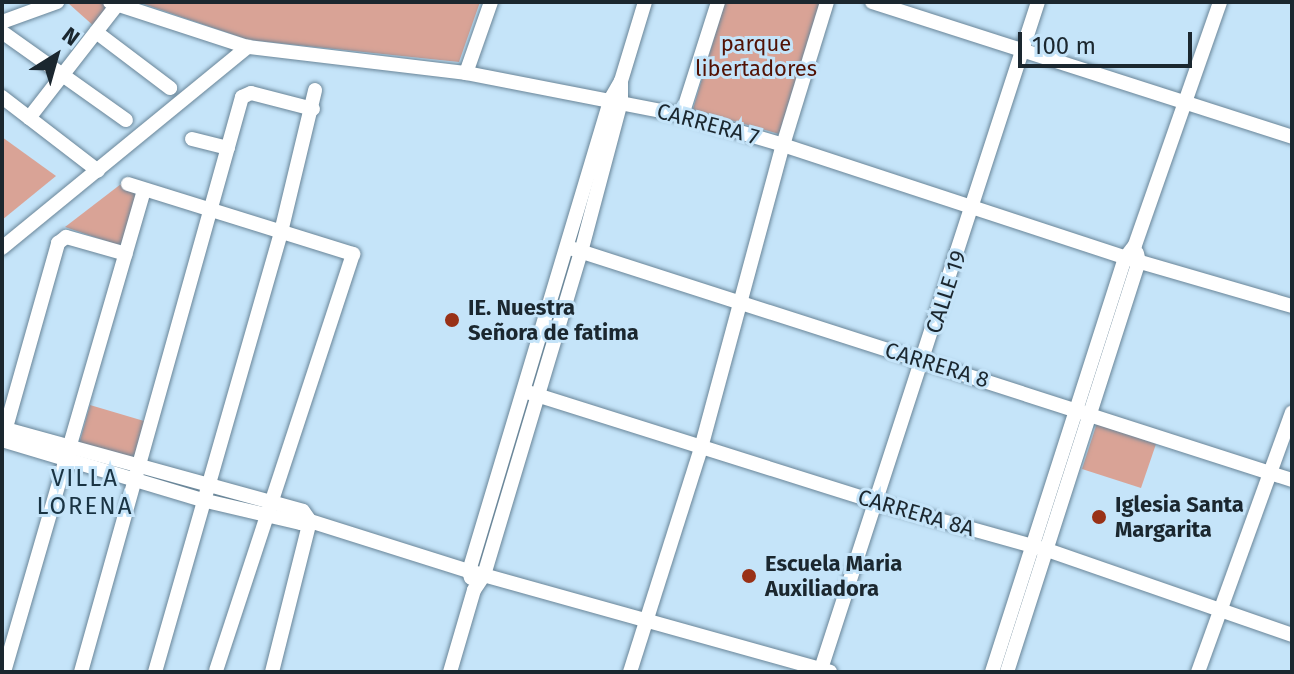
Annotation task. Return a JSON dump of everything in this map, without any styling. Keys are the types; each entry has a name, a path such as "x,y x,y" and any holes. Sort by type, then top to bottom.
{"street":[{"path":"2,22 57,2"},
{"path":"466,73 491,2"},
{"path":"450,672 645,2"},
{"path":"682,115 718,2"},
{"path":"630,672 701,448 783,145 827,2"},
{"path":"872,2 1292,137"},
{"name":"CALLE 19","path":"824,671 875,502 1038,2"},
{"path":"992,672 1013,630 1135,245 1220,2"},
{"path":"29,118 96,32 114,3"},
{"name":"CARRERA 7","path":"114,3 248,47 466,73 682,115 783,145 1132,260 1292,306"},
{"path":"2,32 126,120"},
{"path":"96,32 170,88"},
{"path":"2,248 248,47"},
{"path":"155,672 281,232 313,109 315,90"},
{"path":"81,672 242,97 251,93 313,109"},
{"path":"2,97 98,171"},
{"path":"192,139 228,148"},
{"path":"128,184 353,254 216,670"},
{"path":"4,672 144,190"},
{"path":"126,254 66,237 58,243 3,435 137,472 207,485 301,523 310,521 477,573 824,671"},
{"name":"CARRERA 8","path":"574,250 1292,480"},
{"name":"CARRERA 8A","path":"531,393 875,502 1040,548 1292,635"},
{"path":"1198,672 1292,412"},
{"path":"137,472 202,500 271,510"},
{"path":"272,672 310,521"},
{"path":"1007,672 1013,630"}],"green space":[{"path":"103,2 113,7 96,28 68,3"},
{"path":"138,2 480,2 459,62 249,40"},
{"name":"parque libertadores","path":"725,2 820,2 779,134 693,109"},
{"path":"2,137 56,176 2,220"},
{"path":"121,184 139,191 121,246 65,227"},
{"path":"90,405 144,421 132,464 78,448"},
{"path":"1097,423 1156,444 1141,488 1082,469"}],"place":[{"name":"IE. Nuestra Señora de fatima","path":"452,320"},
{"name":"Iglesia Santa Margarita","path":"1099,517"},
{"name":"Escuela Maria Auxiliadora","path":"749,576"}],"district":[{"name":"VILLA LORENA","path":"85,493"}]}
